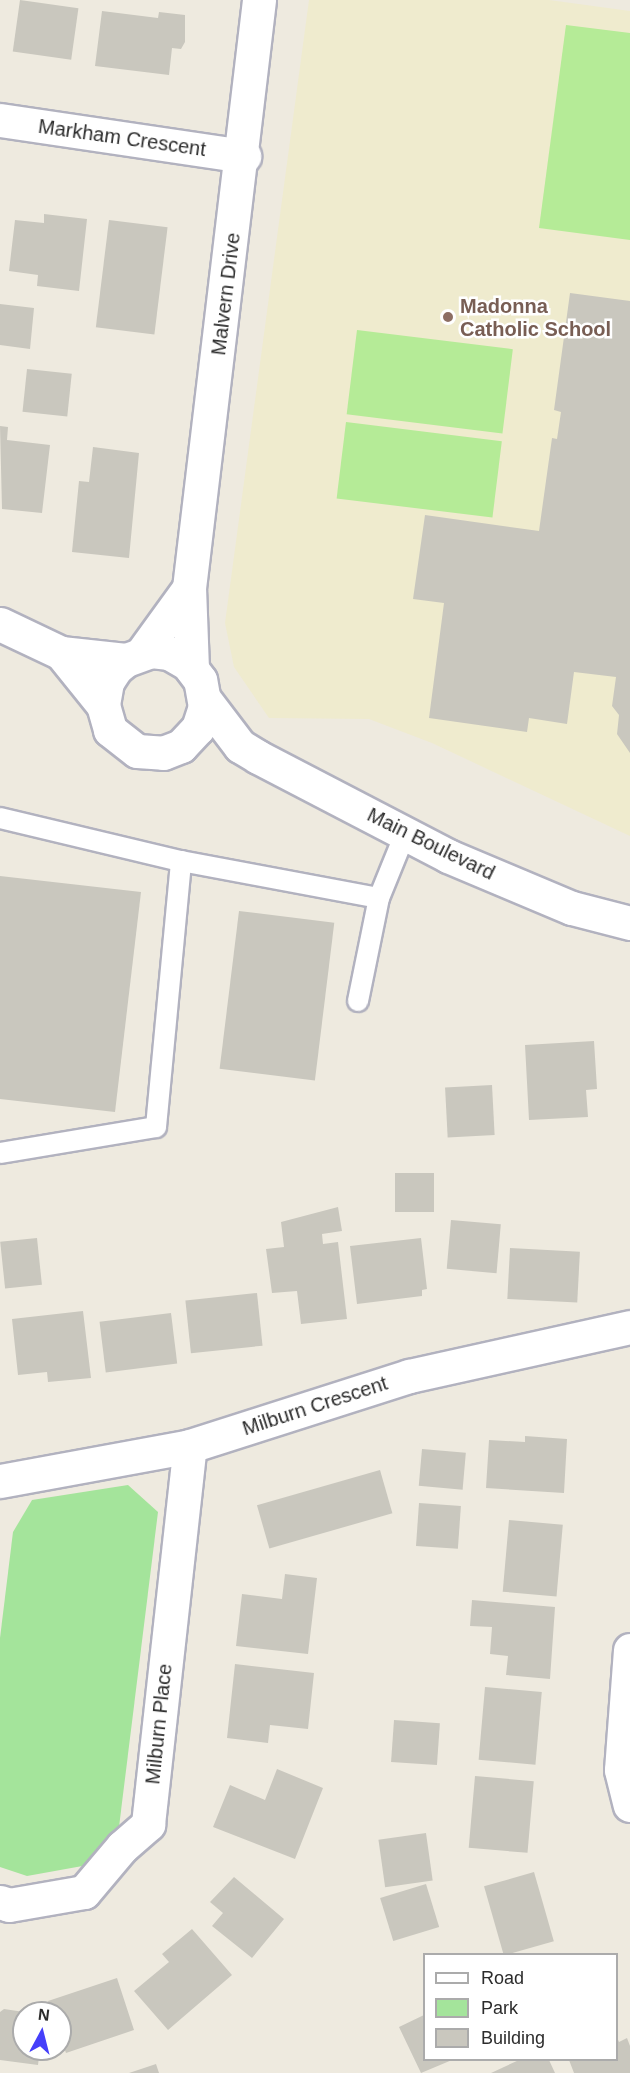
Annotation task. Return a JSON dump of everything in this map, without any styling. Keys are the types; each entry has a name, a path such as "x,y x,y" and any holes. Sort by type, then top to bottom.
{"street":[{"name":"Malvern Drive","path":"192,669 189,588 244,156 260,0"},
{"name":"Markham Crescent","path":"0,120 244,156"},
{"name":"Malvern Drive","path":"134,656 189,588"},
{"name":"Main Boulevard","path":"0,624 61,653 134,656 169,653 192,669 200,680 204,700 240,746 405,834 572,908 630,923"},
{"name":"Main Boulevard","path":"61,653 103,705 111,730 136,750 163,753 181,746 240,746"},
{"path":"103,705 107,682 134,656"},
{"path":"181,746 198,728 204,700"},
{"name":"Milburn Crescent","path":"0,1481 190,1446 409,1376 630,1328"},
{"name":"Milburn Place","path":"0,1902 9,1905 84,1892 122,1847 148,1824 190,1446"},
{"path":"630,1650 621,1770 630,1805"}],"lane":[{"path":"0,818 181,861 379,898"},
{"path":"358,1001 379,898 405,834"},
{"path":"0,1153 156,1127 181,861"}],"shaded area":[{"name":"Madonna Catholic School","path":"309,0 549,0 630,11 630,836 432,743 369,719 269,718 234,667 225,623"}],"green space":[{"path":"566,25 630,33 630,240 539,228"},
{"path":"357,330 513,349 502,433 347,414"},
{"path":"346,422 502,441 492,518 337,498"},
{"path":"128,1485 158,1512 118,1835 88,1865 27,1876 0,1867 0,1638 13,1532 32,1500"}],"building":[{"path":"20,0 78,8 71,60 13,51"},
{"path":"102,11 158,18 159,12 185,15 185,42 181,49 172,48 169,75 95,66"},
{"path":"44,214 87,219 79,291 37,286 38,275 9,271 15,220 44,223"},
{"path":"109,220 168,227 154,334 96,327"},
{"path":"570,293 630,301 630,753 617,734 619,715 612,706 616,677 574,672 567,724 529,718 527,732 429,718 444,603 413,599 425,515 539,531 552,438 557,439 561,412 554,410"},
{"path":"0,304 34,308 30,349 0,345"},
{"path":"27,369 72,374 67,416 23,412"},
{"path":"0,426 8,427 7,440 50,445 42,513 2,509"},
{"path":"93,447 139,453 129,558 72,552 79,481 89,482"},
{"path":"0,876 141,892 115,1112 0,1099"},
{"path":"239,911 334,923 315,1081 220,1069"},
{"path":"594,1041 597,1089 586,1090 588,1117 529,1120 525,1045"},
{"path":"492,1085 495,1135 448,1137 445,1087"},
{"path":"395,1173 434,1173 434,1212 395,1212"},
{"path":"338,1207 342,1231 322,1234 323,1244 338,1242 347,1319 301,1324 297,1291 272,1293 266,1249 284,1247 281,1222"},
{"path":"451,1220 501,1224 497,1273 447,1269"},
{"path":"37,1238 42,1285 5,1289 0,1242"},
{"path":"421,1238 427,1289 422,1290 422,1296 357,1304 350,1246"},
{"path":"510,1248 580,1252 577,1303 507,1299"},
{"path":"257,1293 263,1346 191,1353 185,1301"},
{"path":"83,1311 91,1378 48,1382 47,1372 18,1375 12,1319"},
{"path":"171,1313 177,1364 106,1372 100,1322"},
{"path":"525,1436 567,1439 564,1493 486,1488 489,1440 525,1442"},
{"path":"422,1449 466,1453 463,1490 419,1486"},
{"path":"380,1470 392,1513 269,1549 257,1505"},
{"path":"419,1503 461,1506 458,1549 416,1546"},
{"path":"509,1520 563,1525 557,1596 503,1592"},
{"path":"285,1574 317,1578 308,1654 236,1646 242,1594 282,1599"},
{"path":"472,1600 555,1607 550,1679 506,1675 508,1656 490,1654 492,1627 470,1626"},
{"path":"235,1664 314,1673 308,1729 270,1725 268,1743 227,1738"},
{"path":"485,1687 542,1692 535,1765 479,1760"},
{"path":"394,1720 440,1723 437,1765 391,1762"},
{"path":"277,1769 323,1788 295,1859 213,1827 230,1785 265,1800"},
{"path":"475,1776 534,1781 528,1853 469,1848"},
{"path":"426,1833 433,1881 385,1887 378,1840"},
{"path":"534,1872 554,1941 513,1953 503,1953 484,1886"},
{"path":"234,1877 284,1919 252,1958 212,1926 223,1913 210,1902"},
{"path":"426,1884 439,1927 393,1941 380,1898"},
{"path":"192,1929 232,1975 168,2030 134,1991 169,1962 162,1954"},
{"path":"117,1978 134,2030 72,2051 72,2001 48,2001"},
{"path":"4,2009 12,2010 12,2061 38,2061 38,2065 0,2060 0,2012"},
{"path":"423,2015 423,2061 450,2061 421,2073 399,2027"},
{"path":"627,2038 630,2046 630,2073 574,2073 569,2061 618,2061 618,2040 619,2042"},
{"path":"517,2061 549,2061 555,2073 491,2073"},
{"path":"156,2064 159,2073 129,2073"}],"place":[{"name":"Madonna Catholic School","path":"448,317"}]}
